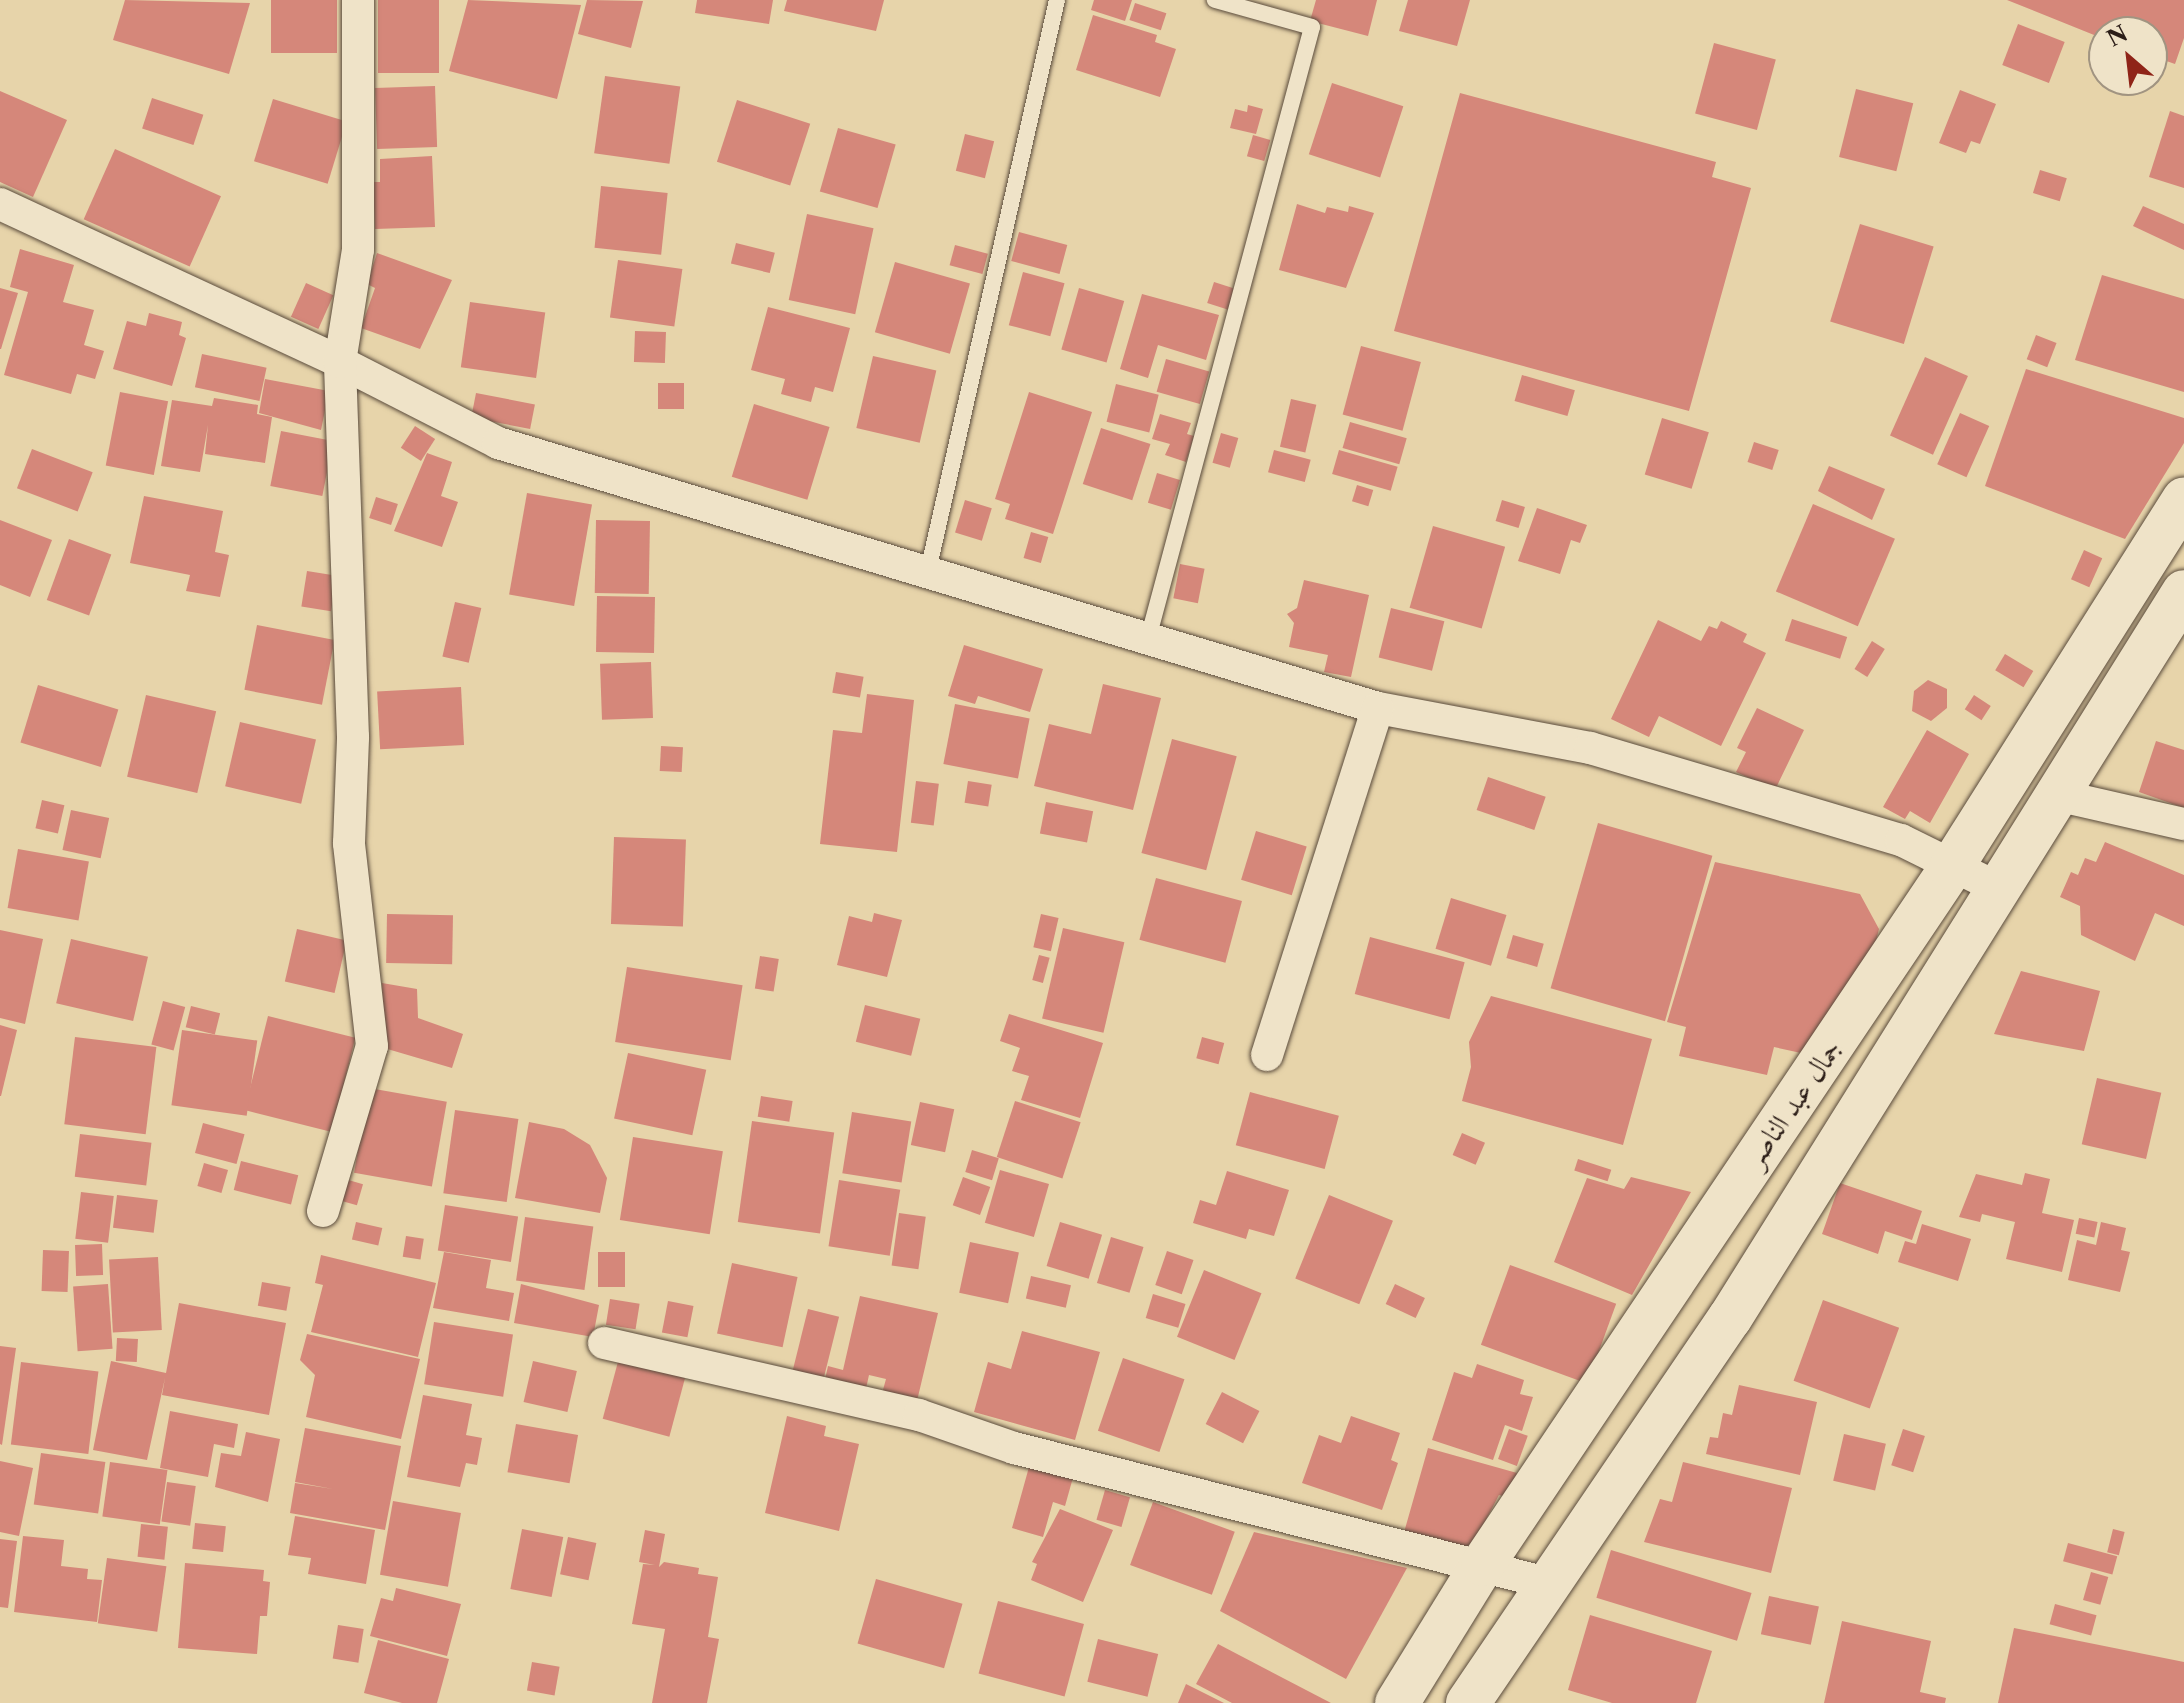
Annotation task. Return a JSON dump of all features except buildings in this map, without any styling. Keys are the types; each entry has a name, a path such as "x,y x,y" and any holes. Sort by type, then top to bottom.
{"main road":[{"name":"جمال عبد الناصر","path":"1397,1703 1483,1564 1951,868 2184,499"},
{"name":"جمال عبد الناصر","path":"1468,1703 1730,1318 1862,1098 2000,889 2184,592"}],"street":[{"path":"323,1211 372,1046 349,843 353,737 340,362 358,250 358,0"},
{"path":"0,204 340,362 498,443 1149,635 1378,708 1590,748 1901,840 1951,868 2000,889"},
{"path":"1267,1055 1378,708"},
{"path":"2056,795 2184,824"},
{"path":"604,1343 919,1415 1014,1448 1483,1564 1551,1584"}],"lane":[{"path":"928,571 1057,0"},
{"path":"1149,635 1312,27 1215,0"}]}
